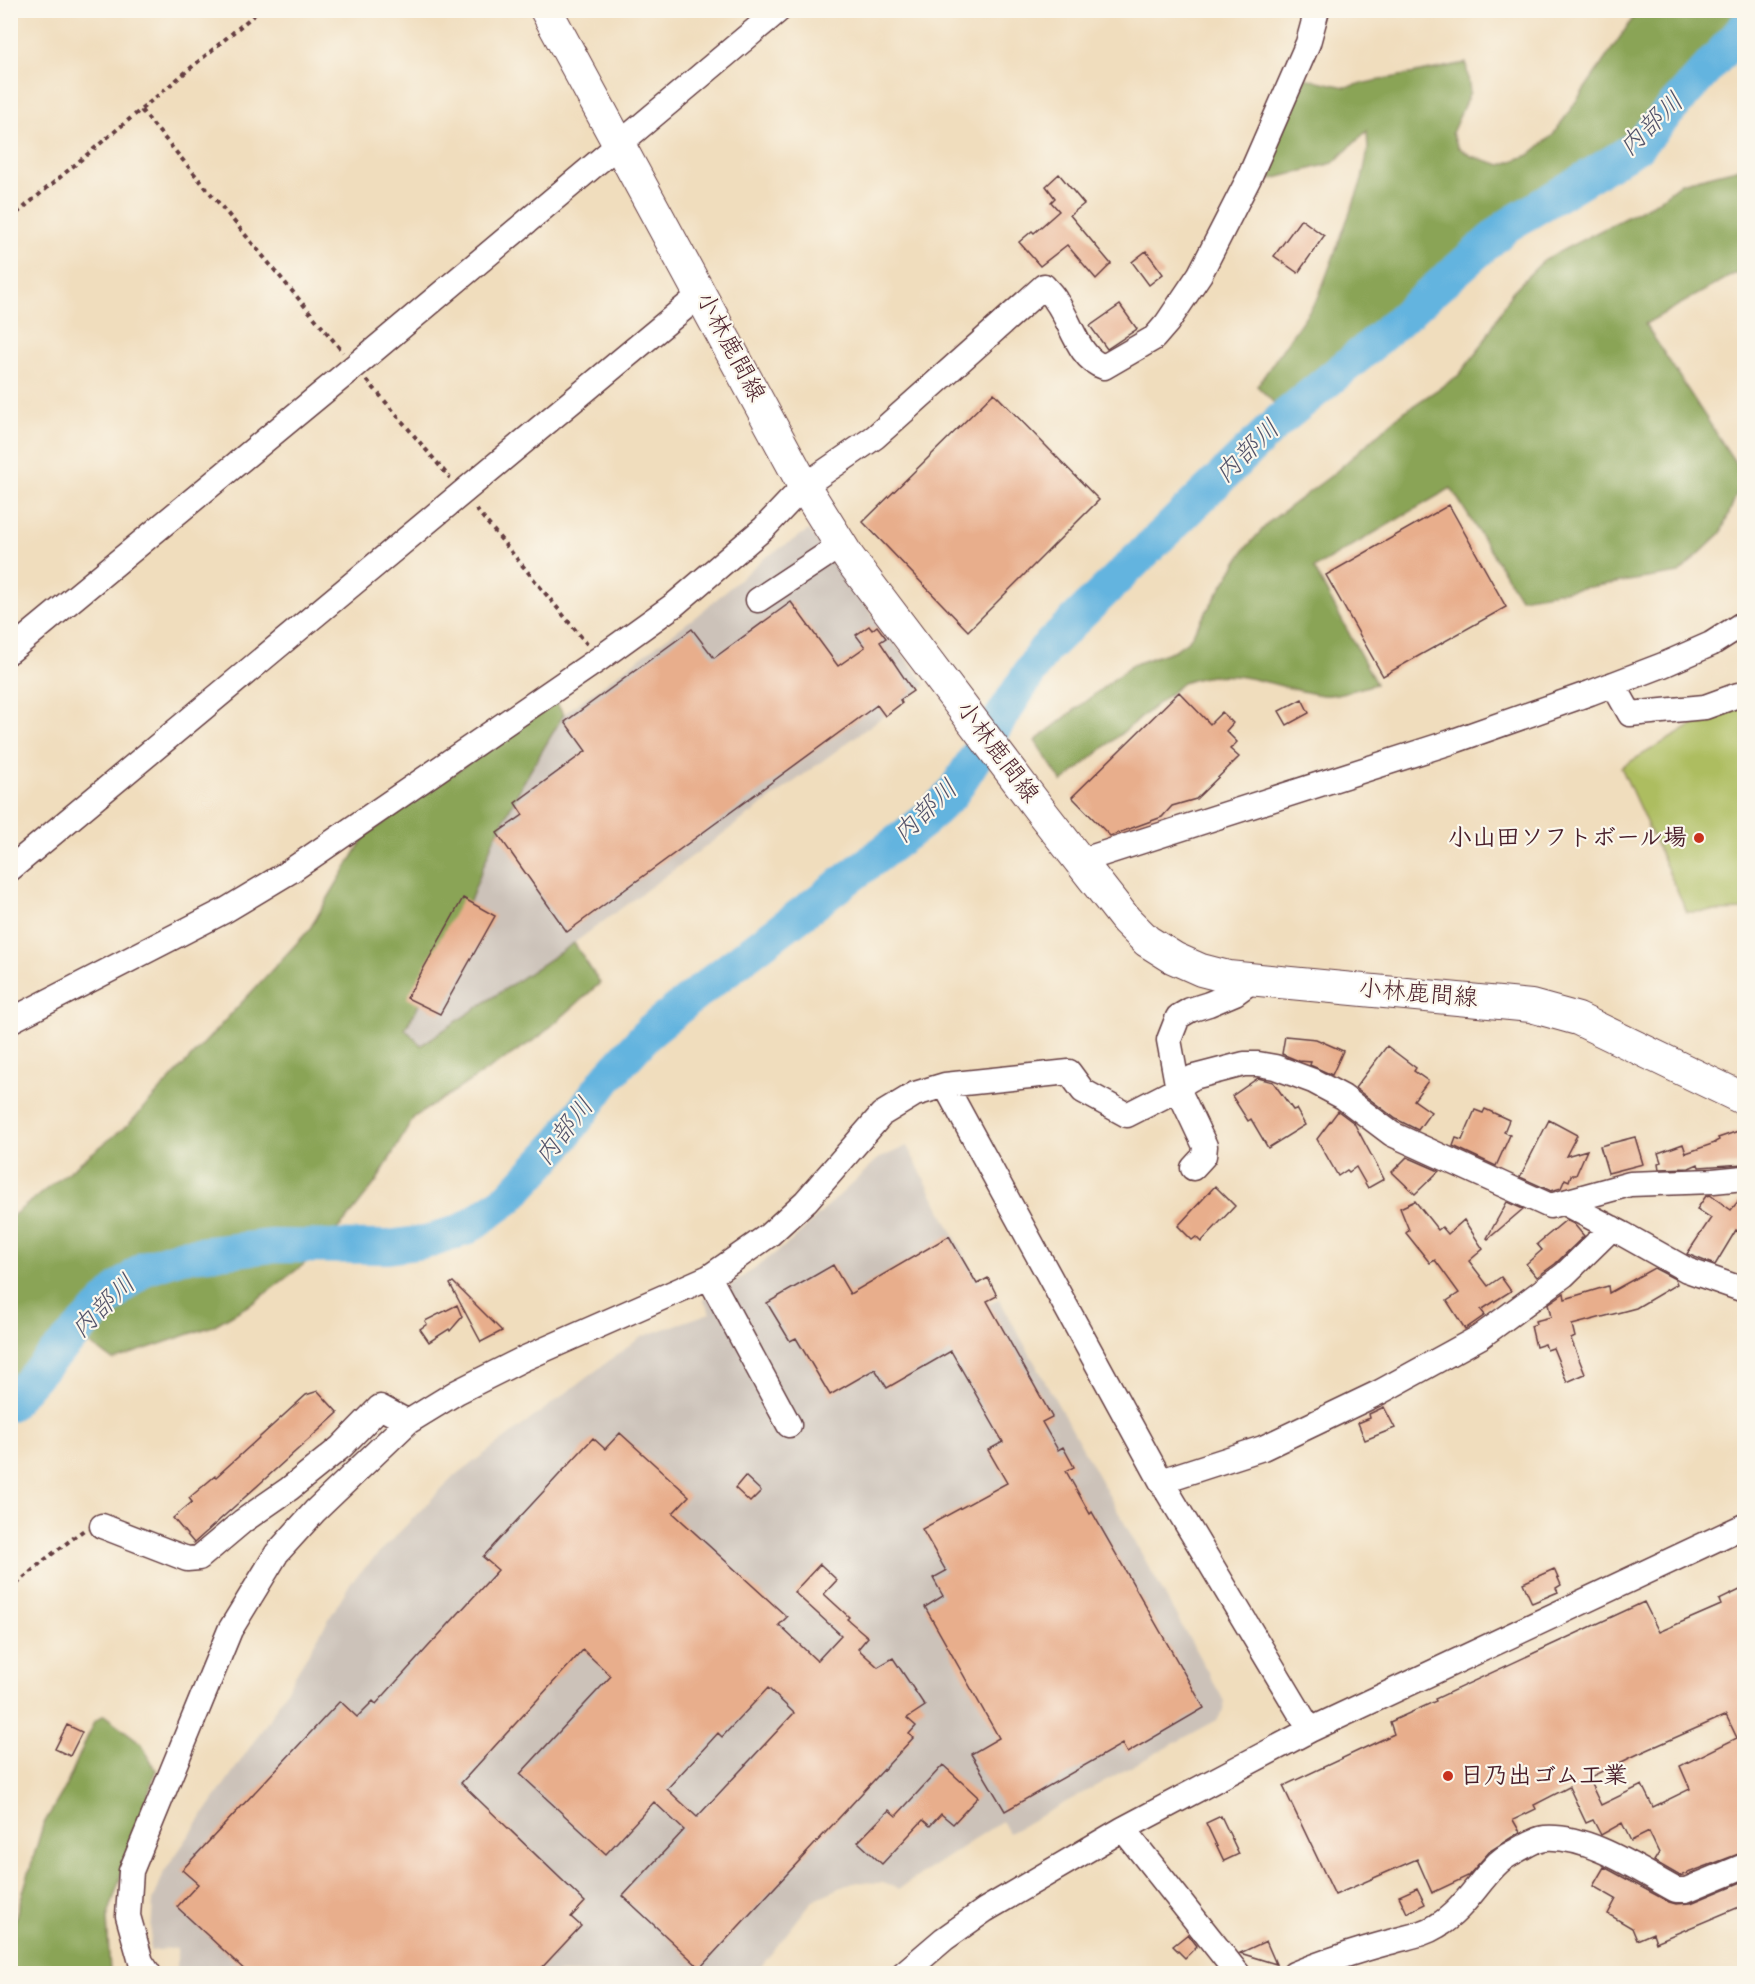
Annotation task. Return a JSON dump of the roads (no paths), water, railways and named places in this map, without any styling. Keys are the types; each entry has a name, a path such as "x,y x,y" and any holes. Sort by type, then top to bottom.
{"main road":[{"name":"小林鹿間線","path":"546,10 702,294 804,486 842,545 1043,814 1126,920 1147,941 1174,958 1201,970 1253,980 1531,1006 1578,1019 1744,1099"}],"street":[{"path":"10,1021 226,910 290,872 599,659 674,605 764,528 804,486 875,437 1044,286 1057,301 1094,364 1104,367 1154,338 1167,323 1211,254 1249,178 1308,43 1317,10"},
{"path":"10,651 619,145 764,15"},
{"path":"10,869 702,294"},
{"path":"758,600 842,545"},
{"path":"1080,861 1451,742 1613,684 1663,666 1711,644 1744,623"},
{"path":"1613,684 1630,714 1705,707 1738,695"},
{"path":"1193,1168 1204,1156 1205,1146 1178,1089 1169,1040 1178,1017 1235,993 1253,980"},
{"path":"149,1974 141,1962 128,1916 131,1871 230,1630 277,1553 315,1511 408,1422 457,1392 523,1359 709,1277 769,1235 806,1201 882,1114 915,1094 945,1085 1069,1071 1083,1091 1127,1115 1178,1089 1194,1077 1244,1064 1275,1067 1313,1081 1343,1097 1392,1134 1550,1206 1630,1184 1744,1178"},
{"path":"945,1085 1161,1481 1310,1730"},
{"path":"1564,1203 1687,1270 1744,1290"},
{"path":"1161,1481 1263,1448 1380,1392 1470,1343 1564,1275 1612,1228"},
{"path":"709,1277 789,1425"},
{"path":"102,1526 187,1559 199,1558 243,1521 289,1489 341,1447 380,1407 408,1422"},
{"path":"903,1974 944,1939 985,1910 1123,1829 1310,1730 1744,1526"},
{"path":"1123,1829 1238,1974"},
{"path":"1294,1974 1391,1941 1421,1934 1436,1927 1461,1906 1495,1865 1537,1840 1556,1838 1577,1842 1605,1852 1676,1890 1686,1890 1744,1866"}],"waterway":[{"name":"内部川","path":"10,1404 47,1362 120,1288 145,1268 181,1256 272,1246 388,1247 431,1241 465,1229 509,1198 557,1146 607,1078 651,1030 924,821 952,794 1044,650 1280,420 1362,353 1507,226 1637,147 1744,28"}],"place":[{"name":"小山田ソフトボール場","path":"1699,838"},
{"name":"日乃出ゴム工業","path":"1448,1776"}]}
